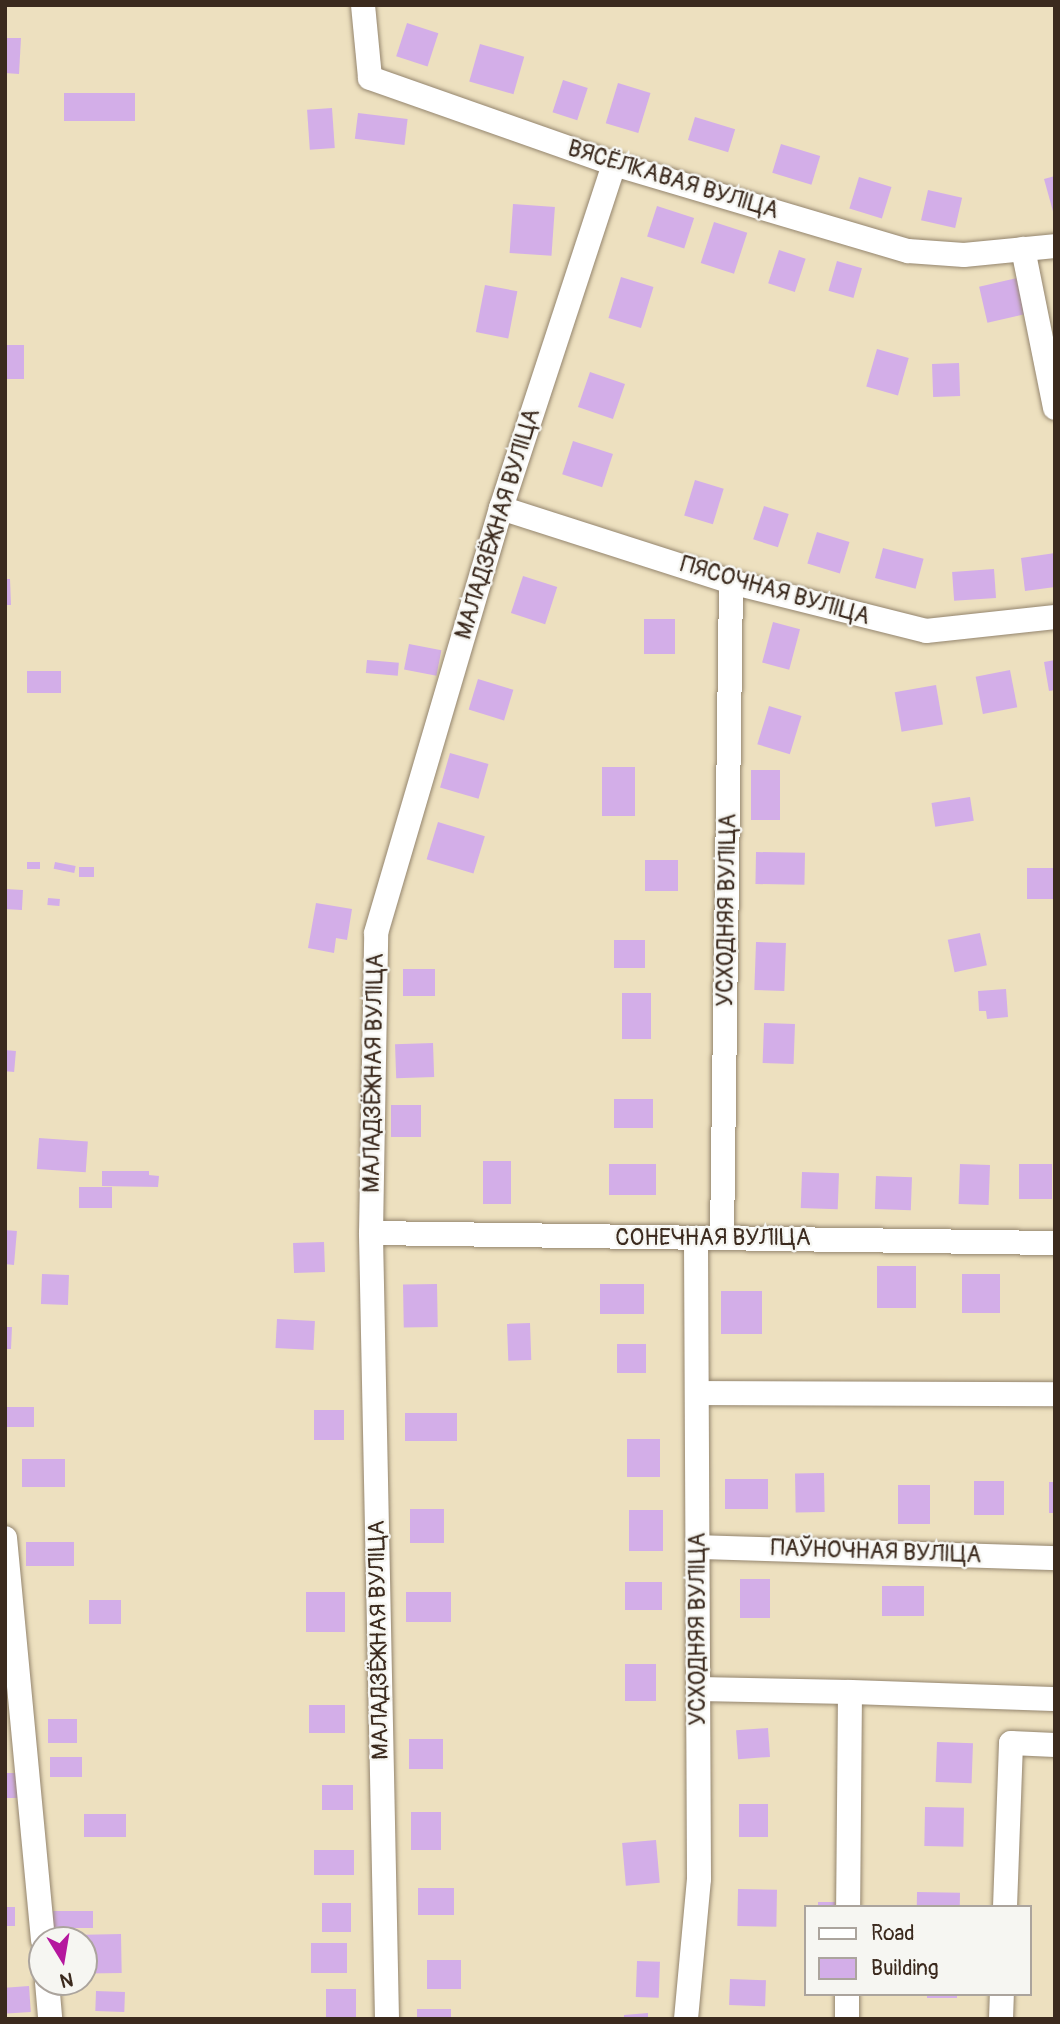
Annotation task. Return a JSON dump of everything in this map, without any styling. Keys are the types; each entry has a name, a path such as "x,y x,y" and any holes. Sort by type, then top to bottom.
{"street":[{"name":"ВЯСЁЛКАВАЯ ВУЛІЦА","path":"363,5 370,78 614,164 908,251 964,255 1055,246"},
{"name":"МАЛАДЗЁЖНАЯ ВУЛІЦА","path":"387,2019 371,1233 376,933 501,508 614,164"},
{"path":"1023,249 1055,408"},
{"name":"ПЯСОЧНАЯ ВУЛІЦА","path":"501,508 732,582 926,631 1055,617"},
{"name":"УСХОДНЯЯ ВУЛІЦА","path":"722,1237 732,582"},
{"name":"СОНЕЧНАЯ ВУЛІЦА","path":"371,1233 1055,1243"},
{"name":"УСХОДНЯЯ ВУЛІЦА","path":"686,2019 699,1879 696,1239"},
{"path":"697,1393 1055,1394"},
{"path":"5,1538 42,1926"},
{"name":"ПАЎНОЧНАЯ ВУЛІЦА","path":"698,1547 1055,1558"},
{"path":"698,1689 1055,1699"},
{"path":"848,1905 850,1692"},
{"path":"1005,1905 1010,1743 1055,1745"},
{"path":"48,1996 50,2019"},
{"path":"847,1996 847,2019"},
{"path":"1001,2019 1002,1996"}],"building":[{"path":"407,23 438,33 428,66 396,56"},
{"path":"5,38 21,38 19,74 5,73"},
{"path":"480,44 524,57 513,94 469,81"},
{"path":"563,80 588,88 577,120 552,112"},
{"path":"618,83 651,93 638,133 606,123"},
{"path":"64,93 135,93 135,121 64,121"},
{"path":"332,108 335,148 310,150 307,110"},
{"path":"358,113 408,119 404,145 355,139"},
{"path":"695,117 735,129 728,152 688,140"},
{"path":"781,144 820,156 811,185 772,173"},
{"path":"1055,176 1055,214 1054,215 1044,179"},
{"path":"859,177 892,187 882,218 849,209"},
{"path":"928,190 962,198 955,228 921,220"},
{"path":"513,204 555,207 551,256 510,253"},
{"path":"657,206 694,218 684,248 647,236"},
{"path":"714,222 747,233 734,274 701,263"},
{"path":"779,250 806,259 795,292 768,283"},
{"path":"837,261 862,268 853,298 828,291"},
{"path":"621,277 654,287 641,328 608,318"},
{"path":"1021,277 1029,313 987,323 979,287"},
{"path":"485,285 517,291 508,338 476,332"},
{"path":"5,345 24,345 24,379 5,379"},
{"path":"877,349 909,358 898,396 866,386"},
{"path":"959,363 960,396 933,397 932,364"},
{"path":"590,372 625,384 613,419 578,407"},
{"path":"573,441 613,454 602,487 562,474"},
{"path":"695,480 724,489 713,524 684,515"},
{"path":"764,506 789,514 778,547 753,539"},
{"path":"817,532 850,542 840,573 807,564"},
{"path":"883,548 924,559 916,589 875,578"},
{"path":"1055,553 1055,587 1025,591 1021,558"},
{"path":"994,569 996,598 954,601 952,572"},
{"path":"523,576 557,587 545,624 511,613"},
{"path":"5,579 10,579 11,605 5,605"},
{"path":"644,619 675,619 675,654 644,654"},
{"path":"773,622 800,629 789,670 762,663"},
{"path":"409,644 441,650 436,676 404,670"},
{"path":"367,660 399,663 398,676 366,673"},
{"path":"1055,660 1055,690 1049,691 1044,662"},
{"path":"1010,670 1017,707 983,714 976,677"},
{"path":"27,671 61,671 61,693 27,693"},
{"path":"478,679 513,690 504,720 469,710"},
{"path":"936,685 943,724 902,732 895,692"},
{"path":"769,706 802,716 790,754 757,744"},
{"path":"450,753 488,764 479,799 440,788"},
{"path":"602,767 635,767 635,816 602,816"},
{"path":"751,770 780,770 780,820 751,820"},
{"path":"970,797 974,821 935,827 931,803"},
{"path":"438,822 485,836 473,874 427,859"},
{"path":"756,852 805,853 804,885 755,884"},
{"path":"645,860 678,860 678,891 645,891"},
{"path":"27,862 40,862 40,869 27,869"},
{"path":"55,862 76,866 74,873 54,869"},
{"path":"79,867 94,867 94,877 79,877"},
{"path":"1027,868 1055,868 1055,899 1027,899"},
{"path":"5,889 23,890 22,910 5,909"},
{"path":"48,898 60,899 59,906 47,905"},
{"path":"316,903 352,909 347,940 336,938 334,953 308,948"},
{"path":"980,933 987,965 955,972 948,940"},
{"path":"614,940 645,940 645,968 614,968"},
{"path":"756,942 786,943 784,991 754,990"},
{"path":"403,969 435,969 435,996 403,996"},
{"path":"1006,989 1008,1017 987,1019 986,1011 979,1011 978,991"},
{"path":"622,993 651,993 651,1039 622,1039"},
{"path":"764,1023 795,1024 794,1064 763,1063"},
{"path":"433,1043 434,1077 396,1078 395,1044"},
{"path":"5,1050 16,1051 14,1072 5,1071"},
{"path":"614,1099 653,1099 653,1128 614,1128"},
{"path":"391,1105 421,1105 421,1137 391,1137"},
{"path":"39,1138 88,1141 86,1172 37,1169"},
{"path":"483,1161 511,1161 511,1204 483,1204"},
{"path":"609,1164 656,1164 656,1195 609,1195"},
{"path":"960,1164 990,1165 989,1205 959,1204"},
{"path":"1019,1164 1052,1164 1052,1199 1019,1199"},
{"path":"102,1171 149,1171 149,1175 159,1176 158,1187 102,1186"},
{"path":"802,1172 839,1173 838,1209 801,1208"},
{"path":"876,1176 912,1177 911,1210 875,1209"},
{"path":"79,1187 112,1187 112,1208 79,1208"},
{"path":"5,1230 17,1231 14,1265 5,1264"},
{"path":"324,1242 325,1272 294,1273 293,1243"},
{"path":"877,1266 916,1266 916,1308 877,1308"},
{"path":"42,1274 69,1275 68,1305 41,1304"},
{"path":"962,1274 1000,1274 1000,1313 962,1313"},
{"path":"437,1284 438,1327 404,1328 403,1285"},
{"path":"600,1284 644,1284 644,1314 600,1314"},
{"path":"721,1291 762,1291 762,1334 721,1334"},
{"path":"277,1319 315,1321 313,1350 275,1348"},
{"path":"530,1323 531,1360 508,1361 507,1324"},
{"path":"5,1327 12,1327 11,1349 5,1349"},
{"path":"617,1344 646,1344 646,1373 617,1373"},
{"path":"5,1407 34,1407 34,1427 5,1427"},
{"path":"314,1410 344,1410 344,1440 314,1440"},
{"path":"405,1413 457,1413 457,1441 405,1441"},
{"path":"627,1439 660,1439 660,1477 627,1477"},
{"path":"22,1459 65,1459 65,1487 22,1487"},
{"path":"824,1473 825,1512 796,1513 795,1474"},
{"path":"725,1479 768,1479 768,1509 725,1509"},
{"path":"974,1481 1004,1481 1004,1515 974,1515"},
{"path":"1049,1482 1055,1482 1055,1513 1049,1513"},
{"path":"898,1485 930,1485 930,1524 898,1524"},
{"path":"410,1509 444,1509 444,1543 410,1543"},
{"path":"629,1510 663,1510 663,1551 629,1551"},
{"path":"26,1542 74,1542 74,1566 26,1566"},
{"path":"740,1579 770,1579 770,1618 740,1618"},
{"path":"625,1582 662,1582 662,1610 625,1610"},
{"path":"882,1586 924,1586 924,1616 882,1616"},
{"path":"306,1592 345,1592 345,1632 306,1632"},
{"path":"406,1592 451,1592 451,1622 406,1622"},
{"path":"89,1600 121,1600 121,1624 89,1624"},
{"path":"625,1664 656,1664 656,1701 625,1701"},
{"path":"309,1705 345,1705 345,1733 309,1733"},
{"path":"48,1719 77,1719 77,1743 48,1743"},
{"path":"768,1728 770,1757 738,1759 736,1730"},
{"path":"409,1739 443,1739 443,1769 409,1769"},
{"path":"937,1742 973,1743 972,1783 936,1782"},
{"path":"50,1757 82,1757 82,1777 50,1777"},
{"path":"5,1773 18,1773 18,1798 5,1798"},
{"path":"322,1785 353,1785 353,1810 322,1810"},
{"path":"739,1804 768,1804 768,1837 739,1837"},
{"path":"925,1807 964,1808 963,1847 924,1846"},
{"path":"411,1812 441,1812 441,1850 411,1850"},
{"path":"84,1814 126,1814 126,1837 84,1837"},
{"path":"656,1840 660,1883 626,1886 622,1843"},
{"path":"314,1850 354,1850 354,1875 314,1875"},
{"path":"418,1888 454,1888 454,1915 418,1915"},
{"path":"738,1889 777,1890 776,1927 737,1926"},
{"path":"917,1892 960,1893 960,1905 917,1905"},
{"path":"818,1902 835,1902 835,1905 818,1905"},
{"path":"322,1903 351,1903 351,1932 322,1932"},
{"path":"5,1907 15,1907 15,1926 5,1926"},
{"path":"53,1911 93,1911 93,1926 53,1926"},
{"path":"98,1934 121,1934 122,1973 98,1973"},
{"path":"311,1943 347,1943 347,1973 311,1973"},
{"path":"427,1960 461,1960 461,1989 427,1989"},
{"path":"637,1961 660,1962 659,1998 636,1997"},
{"path":"730,1979 766,1980 765,2006 729,2005"},
{"path":"28,1986 31,2012 7,2014 5,1988"},
{"path":"326,1989 356,1989 356,2019 326,2019"},
{"path":"98,1991 125,1992 124,2012 95,2011"},
{"path":"927,1996 957,1996 957,1998"},
{"path":"417,2009 451,2009 451,2019 417,2019"},
{"path":"648,2013 648,2019 624,2019 624,2015"}]}
